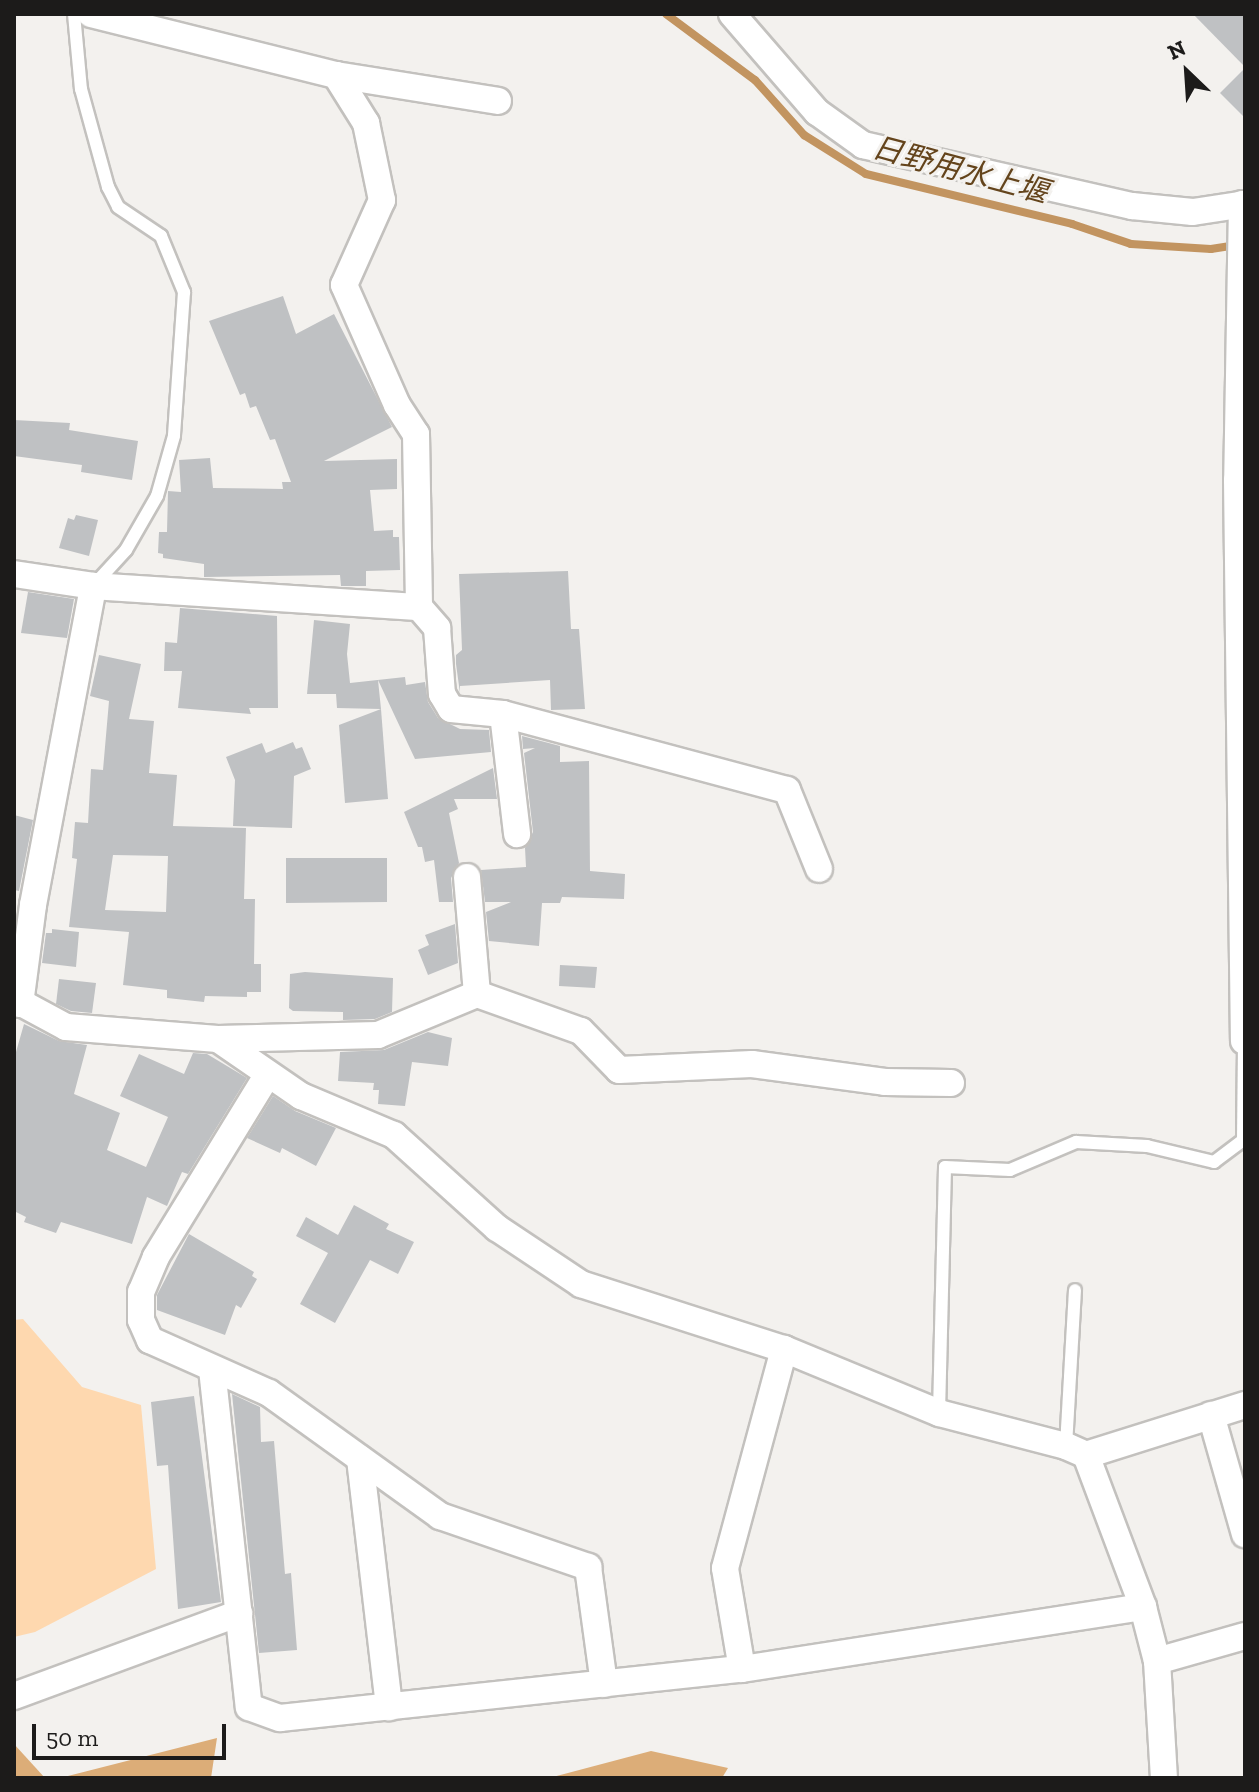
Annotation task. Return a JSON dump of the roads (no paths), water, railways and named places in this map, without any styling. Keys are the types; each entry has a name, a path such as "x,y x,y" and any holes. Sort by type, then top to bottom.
{"street":[{"path":"91,14 336,75 498,101"},
{"path":"732,14 817,112 863,145 1132,206 1193,212 1244,204 1241,244 1244,1041"},
{"path":"336,75 366,123 382,200 344,285 397,405 416,434 419,607 437,628 442,694 451,709 503,714 787,790 819,869"},
{"path":"14,574 93,586 419,607"},
{"path":"93,586 16,1008 66,1027 218,1039 378,1035 477,994 581,1031 619,1070 752,1064 885,1082 951,1083"},
{"path":"503,714 517,834"},
{"path":"467,877 477,994"},
{"path":"218,1039 301,1096 394,1135 497,1228 581,1284 784,1349 939,1413 1076,1450 1245,1405"},
{"path":"268,1074 156,1257 141,1292 141,1320 150,1340 193,1356 212,1369 269,1393 440,1516 588,1567 604,1684"},
{"path":"742,1669 725,1568 784,1349"},
{"path":"212,1369 249,1707 280,1718 742,1669 1143,1607"},
{"path":"1211,1415 1245,1534"},
{"path":"1076,1450 1143,1607 1157,1661 1164,1778"},
{"path":"360,1459 389,1707"},
{"path":"14,1696 239,1613"},
{"path":"1157,1661 1245,1636"}],"lane":[{"path":"74,14 81,89 108,187 118,207 161,236 184,292 174,436 157,496 126,550 93,586"},
{"path":"939,1413 945,1167 1010,1170 1076,1142 1147,1146 1214,1162 1243,1140 1244,1041"},
{"path":"1075,1290 1076,1450"}],"waterway":[{"name":"日野用水上堰","path":"666,14 755,80 804,135 866,174 1072,224 1131,244 1211,249 1237,245"}]}
